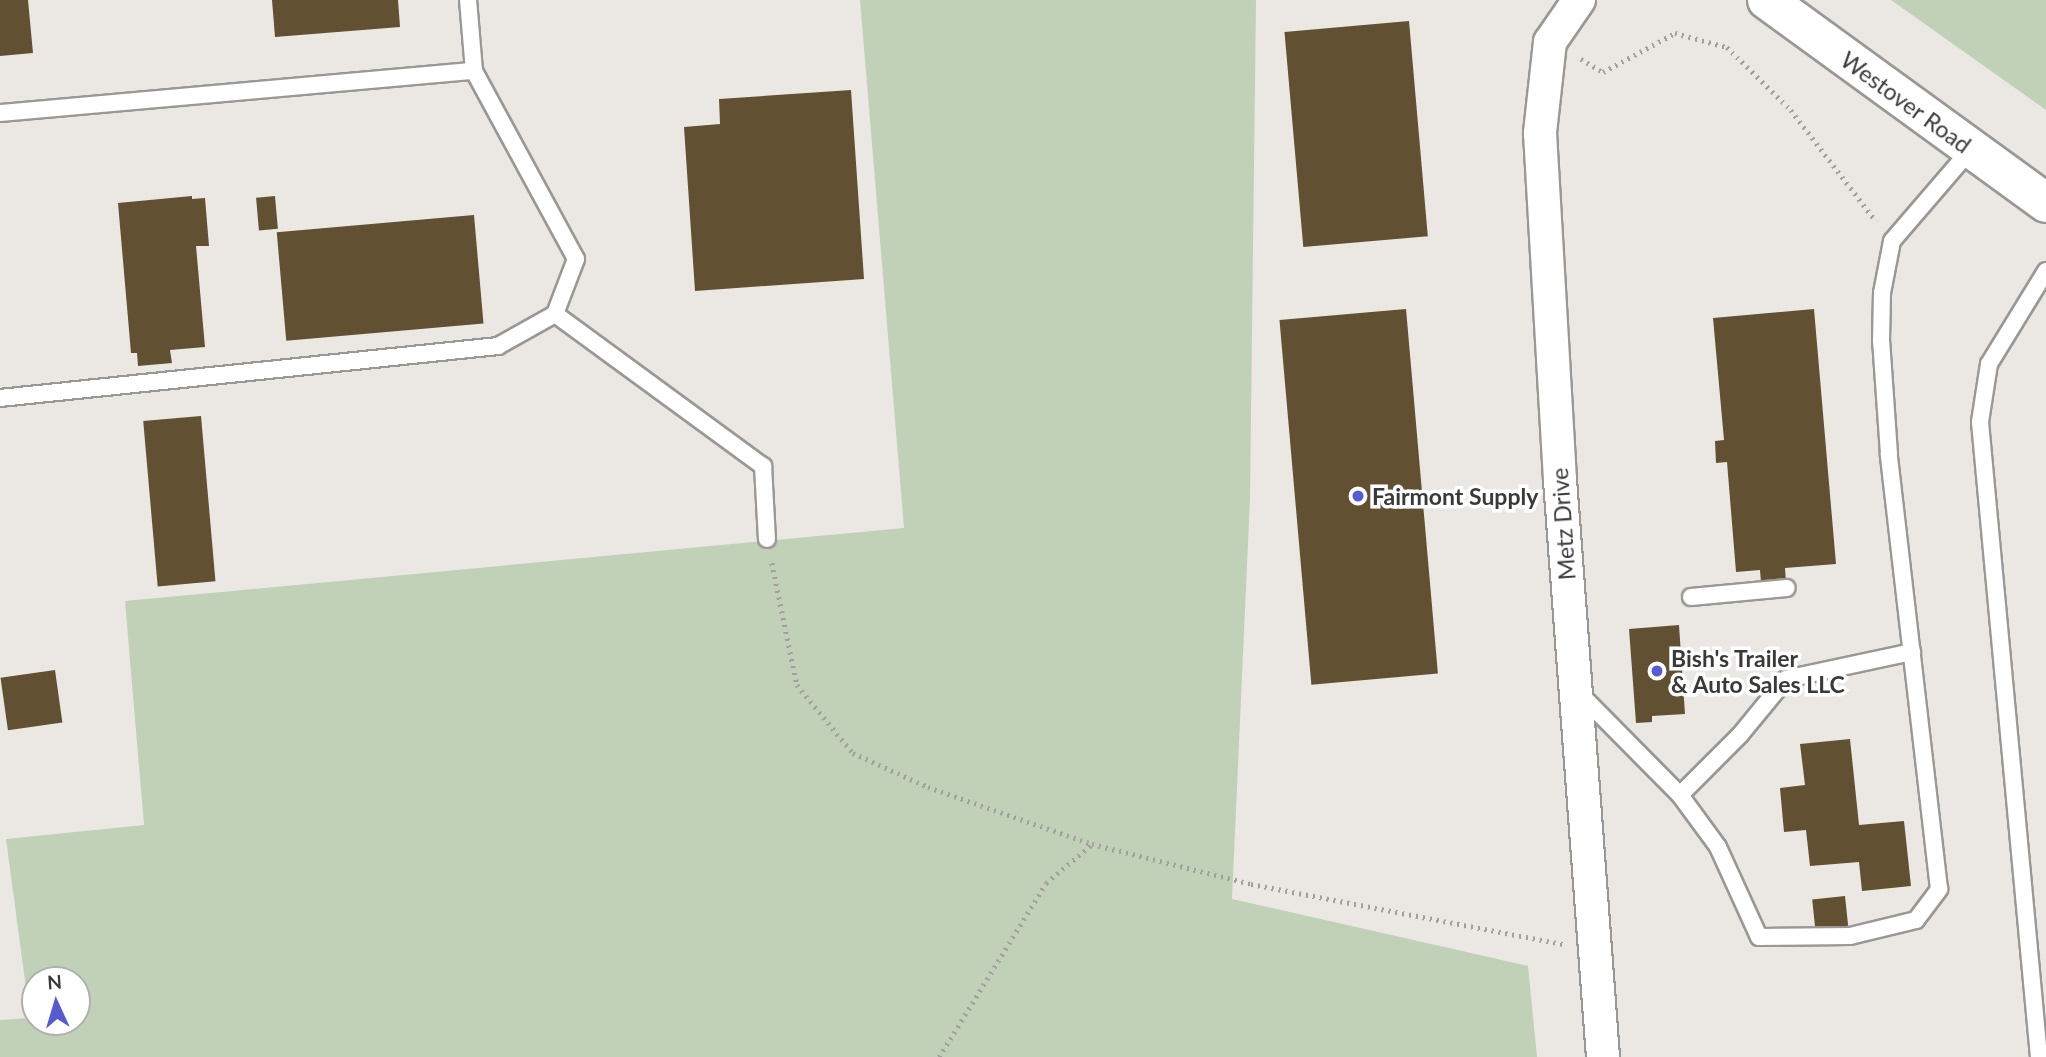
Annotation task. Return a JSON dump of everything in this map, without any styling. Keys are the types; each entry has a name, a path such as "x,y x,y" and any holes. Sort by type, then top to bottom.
{"street":[{"name":"Metz Drive","path":"1578,0 1550,41 1539,133 1560,480 1603,1057"},
{"name":"Westover Road","path":"1767,0 2046,203"}],"lane":[{"path":"0,398 498,346 555,314 576,259 474,71 468,0"},
{"path":"0,113 474,71"},
{"path":"1576,690 1680,795 1718,847 1759,937 1850,936 1916,920 1939,889 1889,454 1881,341 1882,293 1892,241 1971,149"},
{"path":"2039,1057 1980,422 1989,365 2046,271"},
{"path":"555,314 763,466 767,538"},
{"path":"1691,597 1787,588"},
{"path":"1680,795 1740,735 1786,679 1912,652"}],"path":[{"path":"1550,41 1603,72 1675,33 1727,47 1791,110 1892,241"},
{"path":"767,538 797,685 853,753 928,787 1092,845 1251,884 1595,950"},
{"path":"939,1057 1046,883 1092,845"}],"green space":[{"path":"860,0 1256,0 1250,499 1232,899 1528,966 1537,1057 0,1057 0,1020 21,1019 21,1036 91,1036 91,966 23,966 6,839 144,825 125,601 904,528"},
{"path":"1891,0 2046,0 2046,110"}],"building":[{"path":"0,0 28,0 33,53 0,56"},
{"path":"272,0 398,0 400,27 275,37"},
{"path":"1409,21 1428,236 1303,247 1284,32"},
{"path":"851,90 864,279 695,291 684,127 720,124 719,99"},
{"path":"192,196 192,199 205,198 209,246 196,246 205,347 170,350 172,363 138,366 137,353 131,353 118,203"},
{"path":"275,196 278,229 259,231 256,198"},
{"path":"474,215 483,324 286,341 277,232"},
{"name":"Fairmont Supply","path":"1406,309 1438,674 1311,685 1279,320"},
{"path":"1814,309 1836,564 1785,568 1786,582 1761,583 1760,570 1736,572 1727,462 1716,463 1715,441 1724,440 1713,318"},
{"path":"201,416 215,581 158,586 143,421"},
{"name":"Bish's Trailer & Auto Sales LLC","path":"1679,625 1685,714 1652,716 1652,722 1636,723 1629,629"},
{"path":"55,670 62,722 8,730 1,678"},
{"path":"1850,739 1859,825 1904,821 1911,886 1862,891 1859,862 1810,866 1806,830 1784,832 1780,788 1805,785 1800,744"},
{"path":"1845,896 1848,926 1815,929 1812,899"}],"place":[{"name":"Fairmont Supply","path":"1358,496"},
{"name":"Bish's Trailer & Auto Sales LLC","path":"1657,671"}]}
